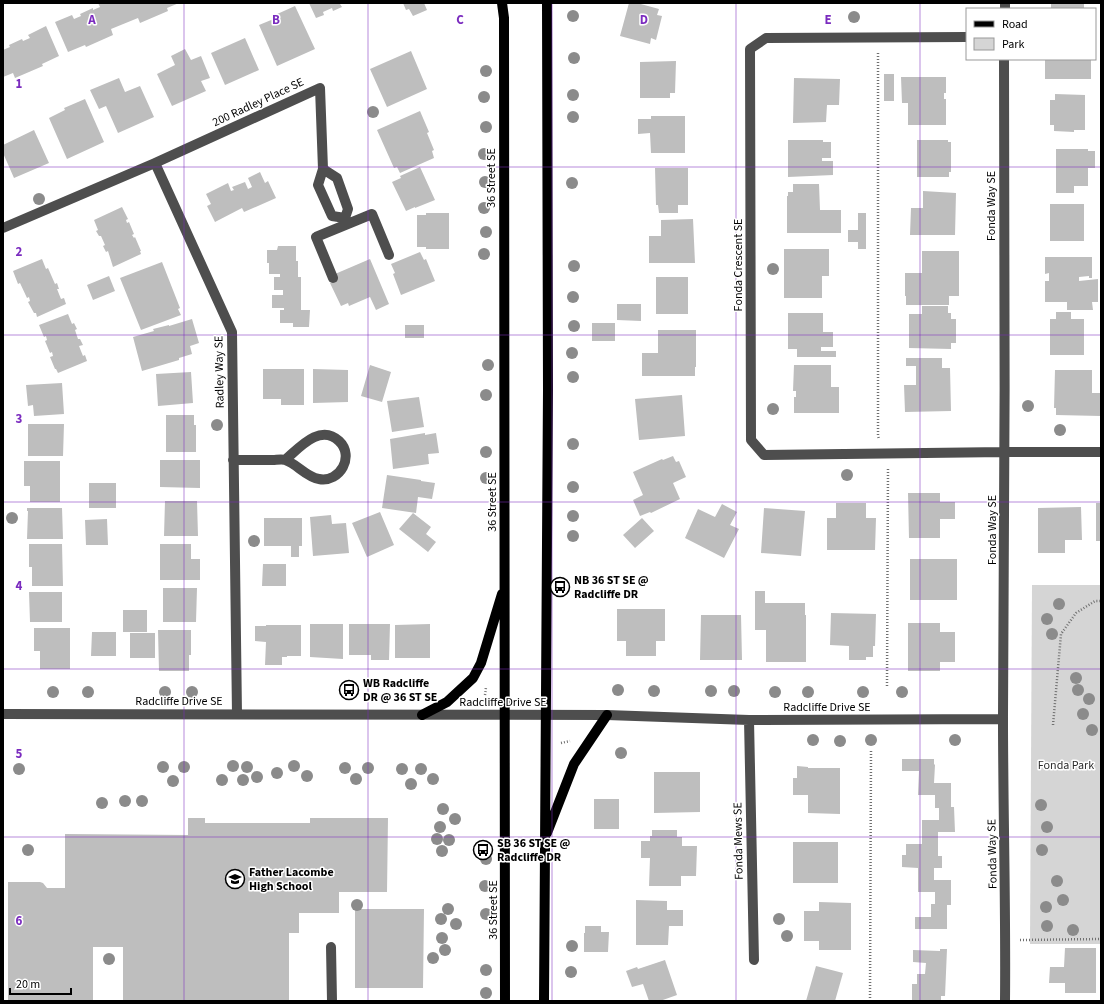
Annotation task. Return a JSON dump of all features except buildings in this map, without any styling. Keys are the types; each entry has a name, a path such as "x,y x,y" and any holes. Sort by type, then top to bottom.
{"main road":[{"name":"36 Street SE","path":"502,3 504,18 506,1001"},
{"path":"544,1001 548,382 547,3"},
{"path":"422,715 447,702 473,678 481,663 505,582"},
{"path":"545,839 574,764 607,714"}],"street":[{"name":"Fonda Crescent SE","path":"966,37 766,38 750,49 751,440 764,455 1101,452"},
{"name":"Fonda Way SE","path":"1004,60 1005,452 1003,719 1006,940 1005,1001"},
{"name":"200 Radley Place SE","path":"155,163 320,88 323,169 318,185 332,216 346,221"},
{"path":"3,228 155,163"},
{"name":"Radley Way SE","path":"155,163 232,332 237,714"},
{"path":"323,169 337,178 348,209 346,221"},
{"path":"333,278 316,237 346,221 372,214 389,255"},
{"path":"233,460 285,460 311,476 325,480 339,474 346,461 346,454 344,447 339,441 333,437 319,435 312,437 285,460"},
{"name":"Radcliffe Drive SE","path":"3,714 607,714 749,720 1003,719"},
{"name":"Fonda Mews SE","path":"749,720 754,960"},
{"path":"331,947 332,1001"}],"path":[{"path":"878,38 878,435 888,470 887,686"},
{"path":"1053,725 1061,634 1076,612 1095,601 1101,601"},
{"path":"485,695 486,686"},
{"path":"561,743 575,741"},
{"path":"870,1001 871,752"},
{"path":"1006,940 1101,939"}],"green space":[{"name":"Fonda Park","path":"1032,585 1101,585 1101,944 1030,944"}],"place":[{"name":"NB 36 ST SE @ Radcliffe DR","path":"560,587"},
{"name":"WB Radcliffe DR @ 36 ST SE","path":"349,690"},
{"name":"SB 36 ST SE @ Radcliffe DR","path":"483,850"},
{"name":"Father Lacombe High School","path":"235,879"}]}
